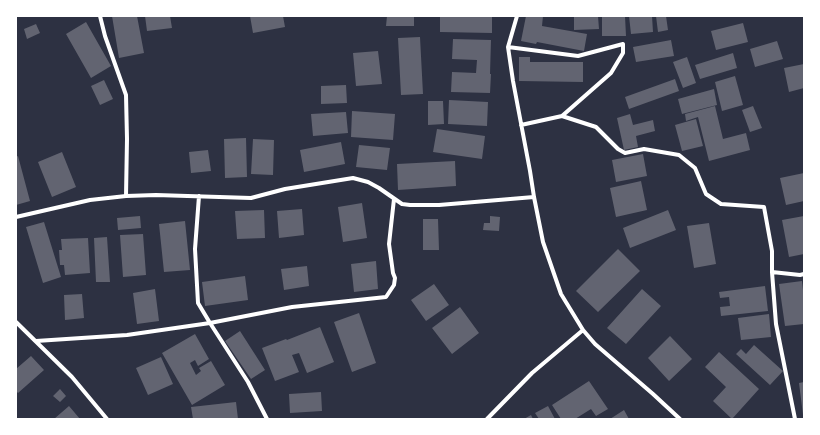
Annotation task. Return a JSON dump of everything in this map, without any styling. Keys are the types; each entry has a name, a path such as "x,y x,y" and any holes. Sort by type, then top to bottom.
{"street":[{"path":"100,16 105,36 126,95 126,196"},
{"path":"517,16 508,47 513,81 543,242 561,294 583,330 595,344 680,419"},
{"path":"508,47 578,56 623,44 623,53 611,73 562,116 521,125"},
{"path":"562,116 596,127 618,149 625,153 644,149 679,155 695,168 706,194 722,204 764,207 772,251 776,324 795,419"},
{"path":"16,217 90,200 126,196 156,195 251,198 285,189 353,178 368,182 402,204 410,205 439,205 534,196"},
{"path":"199,196 195,249 198,303 248,382 267,419"},
{"path":"36,341 127,335 210,324 292,307 386,297 394,285 395,278 389,244 394,199"},
{"path":"772,272 800,275 804,274"},
{"path":"16,322 72,377 107,419"},
{"path":"487,419 532,373 583,330"}],"building":[{"path":"112,16 137,16 144,53 119,58"},
{"path":"145,16 170,16 172,28 147,31"},
{"path":"250,16 283,16 285,27 253,33"},
{"path":"387,16 414,16 414,26 386,26"},
{"path":"440,16 492,16 492,33 440,32"},
{"path":"526,16 543,16 542,26 587,34 584,51 537,42 536,44 521,41"},
{"path":"574,16 598,16 599,29 574,30"},
{"path":"602,16 625,16 626,36 602,36"},
{"path":"629,16 652,16 653,32 631,34"},
{"path":"656,16 666,16 668,30 658,32"},
{"path":"86,22 111,66 91,78 66,34"},
{"path":"743,23 748,42 716,50 711,31"},
{"path":"36,24 40,33 27,39 24,29"},
{"path":"420,37 423,94 401,95 398,38"},
{"path":"453,39 491,40 490,93 451,92 452,72 476,73 477,60 452,59"},
{"path":"671,40 674,56 636,62 633,47"},
{"path":"777,41 783,59 755,67 750,49"},
{"path":"378,51 382,84 356,86 353,53"},
{"path":"733,53 737,68 700,79 695,65"},
{"path":"519,57 530,57 530,62 583,62 583,82 519,81"},
{"path":"687,57 696,83 683,88 673,62"},
{"path":"804,64 804,88 789,92 784,68"},
{"path":"735,76 743,105 722,111 715,82"},
{"path":"675,79 679,91 629,109 625,97"},
{"path":"104,80 113,99 100,105 91,86"},
{"path":"346,85 347,103 321,104 321,86"},
{"path":"714,89 717,105 682,114 678,99"},
{"path":"449,100 488,102 487,126 448,124"},
{"path":"428,101 443,101 444,124 428,125"},
{"path":"715,106 723,139 746,133 750,150 709,161 698,117 686,121 685,114"},
{"path":"753,106 762,128 750,132 742,110"},
{"path":"352,111 395,114 393,140 351,137"},
{"path":"346,112 348,133 313,136 311,114"},
{"path":"630,114 633,125 653,120 655,131 636,136 638,147 624,150 617,118"},
{"path":"696,119 703,146 682,151 675,125"},
{"path":"437,129 485,136 482,159 433,152"},
{"path":"246,138 247,177 225,178 224,139"},
{"path":"253,139 274,140 273,175 251,174"},
{"path":"341,142 345,164 304,172 300,150"},
{"path":"359,145 390,148 387,170 356,167"},
{"path":"208,150 211,171 191,173 189,152"},
{"path":"62,152 76,187 52,197 38,162"},
{"path":"643,154 647,176 616,182 612,160"},
{"path":"18,156 30,201 16,205 16,157"},
{"path":"455,161 456,186 398,190 397,164"},
{"path":"804,173 804,201 786,205 780,178"},
{"path":"641,181 647,210 616,217 610,188"},
{"path":"362,203 367,238 343,242 338,207"},
{"path":"302,209 304,235 279,238 277,211"},
{"path":"264,210 265,238 237,239 235,211"},
{"path":"668,210 676,230 630,248 623,228"},
{"path":"140,216 141,228 118,230 117,218"},
{"path":"490,216 500,217 499,231 483,230 484,223 490,223"},
{"path":"804,216 804,254 789,257 782,220"},
{"path":"423,219 438,219 439,250 423,250"},
{"path":"185,221 190,270 164,272 159,224"},
{"path":"44,222 61,277 43,283 26,227"},
{"path":"709,223 716,264 694,268 687,226"},
{"path":"143,234 146,275 123,277 120,235"},
{"path":"107,237 110,282 96,282 94,238"},
{"path":"88,238 90,273 65,275 64,265 60,265 59,250 62,250 61,239"},
{"path":"618,249 640,271 598,312 576,291"},
{"path":"376,261 378,289 354,292 351,264"},
{"path":"307,266 309,286 284,290 281,269"},
{"path":"245,276 248,300 205,306 202,282"},
{"path":"802,281 804,324 785,326 779,284"},
{"path":"434,284 449,305 426,321 411,300"},
{"path":"765,286 768,311 721,316 720,307 730,306 729,297 720,298 719,292"},
{"path":"155,289 159,321 137,324 133,293"},
{"path":"642,289 661,306 626,344 607,328"},
{"path":"82,294 84,318 65,320 64,295"},
{"path":"460,307 479,333 452,354 432,328"},
{"path":"359,313 376,363 352,372 334,322"},
{"path":"769,314 771,337 741,340 738,318"},
{"path":"320,327 334,362 307,373 299,353 292,355 299,372 275,381 262,348"},
{"path":"240,331 265,370 251,379 225,341"},
{"path":"195,334 209,359 198,366 195,360 190,363 196,375 201,371 199,368 211,361 225,385 192,405 162,353"},
{"path":"670,336 692,359 669,381 648,358"},
{"path":"754,345 783,371 770,385 736,354 741,349 746,354"},
{"path":"719,352 759,389 732,419 713,401 726,387 705,367"},
{"path":"31,356 44,370 18,393 16,391 16,369"},
{"path":"161,357 173,384 148,395 136,368"},
{"path":"589,381 608,409 596,416 591,409 575,419 561,419 552,405"},
{"path":"804,382 804,414 803,415 799,383"},
{"path":"60,389 66,396 60,402 53,396"},
{"path":"321,392 322,411 290,413 289,394"},
{"path":"236,402 238,419 193,419 191,407"},
{"path":"69,406 80,419 54,419"},
{"path":"548,406 555,419 539,419 535,413"},
{"path":"624,410 629,419 610,419"},
{"path":"531,415 533,419 524,419"}]}
